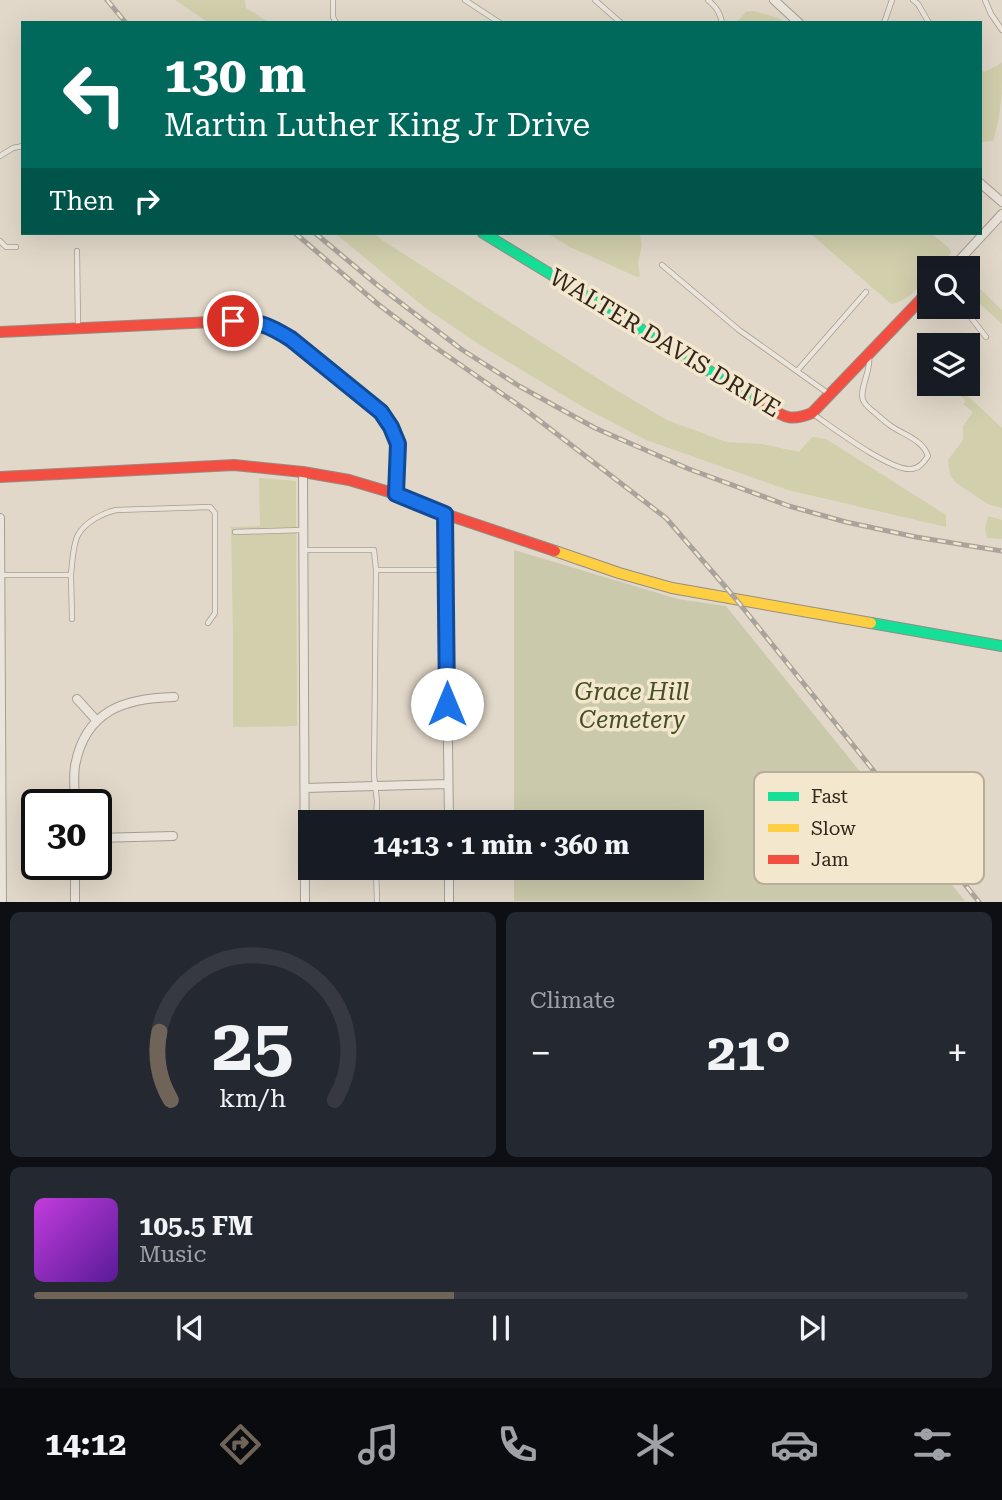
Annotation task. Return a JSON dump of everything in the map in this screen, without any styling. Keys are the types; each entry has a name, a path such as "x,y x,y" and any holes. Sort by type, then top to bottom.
{"street":[{"path":"774,0 797,21"},
{"path":"982,187 1002,202"},
{"path":"982,233 1002,214"},
{"name":"WALTER DAVIS DRIVE","path":"487,235 786,418 800,418 812,414 917,304"},
{"path":"962,256 980,235"},
{"path":"0,332 258,322 291,339 381,412 398,444 396,494"},
{"path":"0,477 234,465 303,472 349,480 396,494 445,514 619,573 672,588 1002,646"},
{"path":"303,472 305,901"},
{"path":"445,514 448,810"},
{"path":"0,518 2,901"},
{"path":"75,789 75,767 81,745 97,721 119,705 144,699 174,697"},
{"path":"76,699 97,721"},
{"path":"305,788 447,784"},
{"path":"112,838 173,836"},
{"path":"75,880 75,901"},
{"path":"449,880 449,901"}],"lane":[{"path":"333,0 335,21"},
{"path":"465,0 497,21"},
{"path":"595,0 619,21"},
{"path":"708,0 721,15 722,21"},
{"path":"885,21 892,0"},
{"path":"913,0 928,21"},
{"path":"985,0 1002,30"},
{"path":"0,156 21,146"},
{"path":"0,241 6,247 16,247"},
{"path":"76,251 78,329"},
{"path":"662,265 739,330 830,395"},
{"path":"797,371 866,292"},
{"path":"972,319 986,337"},
{"path":"812,414 900,468 913,469 921,465 929,456 923,446 891,426 862,399 870,365 869,354"},
{"path":"72,619 71,575 78,534 103,513 184,506 209,507 215,513 215,613 208,622"},
{"path":"235,532 303,530"},
{"path":"303,550 374,550 374,786 377,810"},
{"path":"376,570 447,570"},
{"path":"1,575 71,575"},
{"path":"376,880 377,901"}],"shaded area":[{"path":"175,0 245,0 246,8 267,21 206,21"},
{"path":"753,11 782,21 738,21 746,12"},
{"path":"1002,62 998,121 993,141 982,142 982,70"},
{"path":"337,235 376,235 611,387 667,420 726,442 762,444 799,452 812,437 826,439 946,515 946,527 788,490 646,440 583,407 480,345 424,307"},
{"path":"550,235 640,235 642,245 638,263 640,276 637,277 568,246"},
{"path":"812,235 933,235 951,253 948,256 917,256 917,288 903,300 891,304"},
{"path":"980,289 1002,310 1002,324 980,304"},
{"path":"960,396 968,396 1002,428 1002,508 988,504 956,483 950,475 948,460 963,440 963,426 973,412 963,404 966,401"},
{"path":"259,478 296,481 297,726 233,727 231,527 260,526"},
{"path":"988,516 1002,520 1002,539 987,538 985,530"}],"green space":[{"name":"Grace Hill Cemetery","path":"514,550 678,599 726,606 860,772 754,772 754,884 951,884 965,901 514,901 514,880 704,880 704,810 514,810"}],"railway":[{"path":"107,0 124,21"},
{"path":"297,235 379,305 527,411 666,518 735,598 875,772"},
{"path":"317,235 461,349 519,386 595,428 689,469 789,506 916,537 1002,551"},
{"path":"965,884 979,902"}],"traffic: fast":[{"path":"486,235 765,405"},
{"path":"272,328 291,339 381,412 398,444 396,494"},
{"path":"871,623 1002,646"}],"traffic: slow":[{"path":"555,551 672,588 871,623"}],"traffic: jam":[{"path":"765,405 792,418 812,413 917,304"},
{"path":"0,332 233,321 257,323 272,328"},
{"path":"0,477 234,465 303,472 349,480 396,494 445,514 555,551"}],"route":[{"path":"233,321 258,322 275,329 381,412 398,444 396,494 445,514 447,704"}]}
